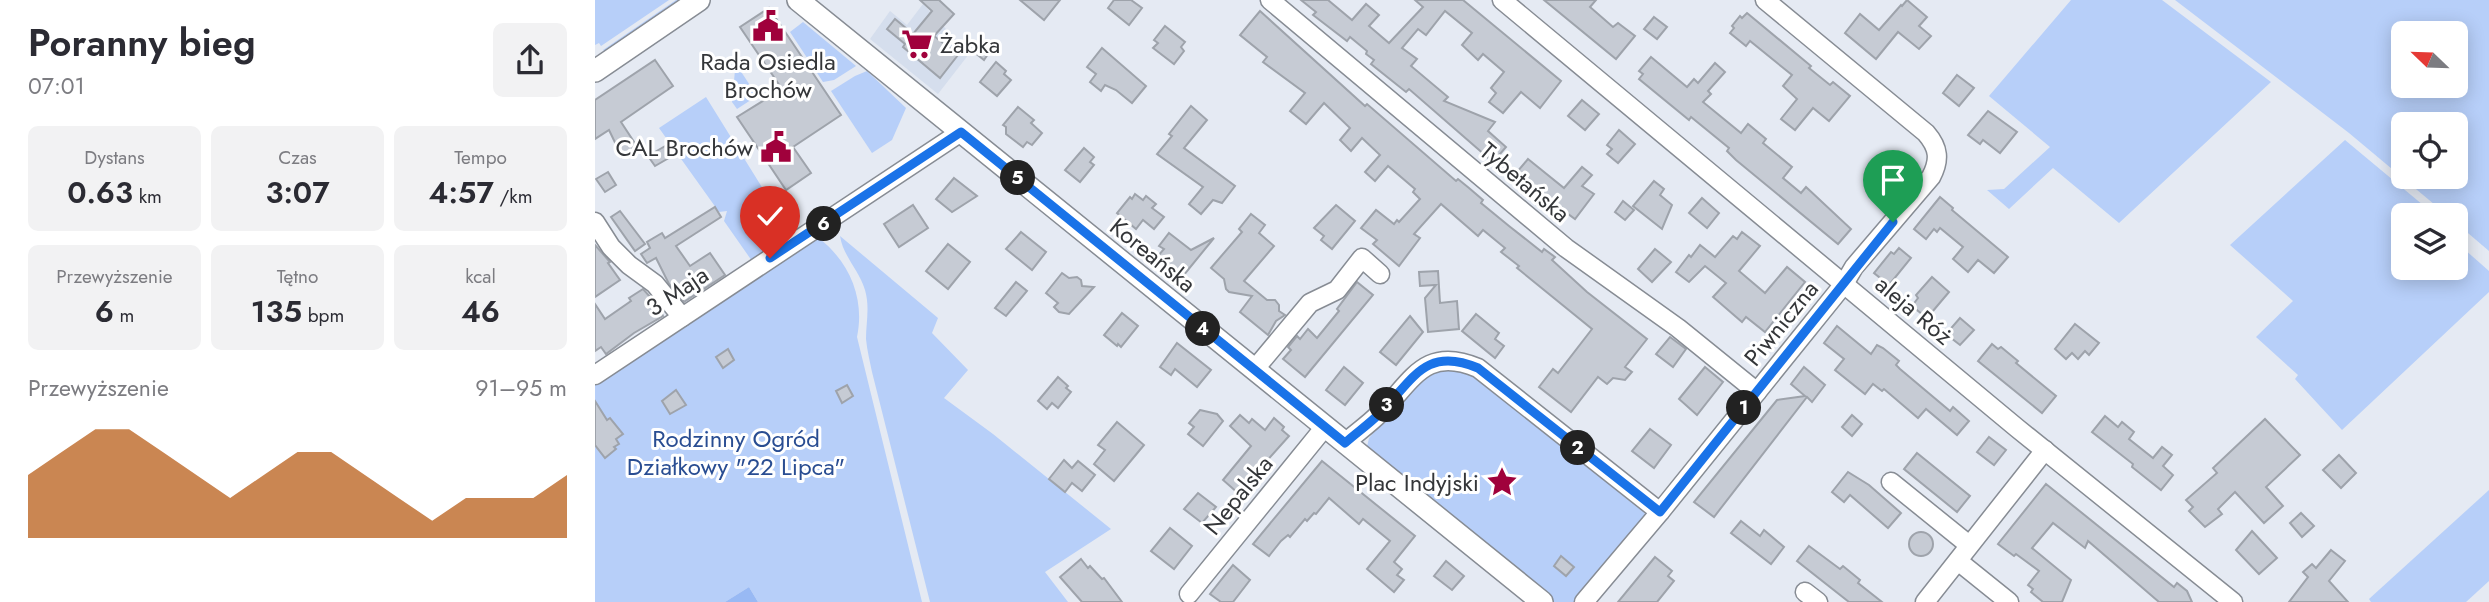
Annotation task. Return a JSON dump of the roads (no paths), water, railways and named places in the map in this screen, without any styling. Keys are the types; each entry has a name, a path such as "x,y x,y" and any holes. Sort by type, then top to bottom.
{"street":[{"path":"595,71 699,0"},
{"name":"Koreańska","path":"798,0 1542,602"},
{"name":"Tybetańska","path":"1270,0 1566,248 1678,328 1757,392"},
{"name":"aleja Róż","path":"1502,0 2045,450 2233,602"},
{"name":"Piwniczna","path":"1584,602 1757,392 1938,164 1934,142 1926,133 1767,1"},
{"name":"3 Maja","path":"595,375 961,132"},
{"path":"595,222 611,247 629,265 655,284 682,317"},
{"path":"1254,370 1310,303 1337,290 1362,258 1380,274"},
{"path":"1345,443 1379,414 1409,379 1425,367 1437,362 1462,361 1478,368 1660,512"},
{"name":"Nepalska","path":"1189,594 1324,428"},
{"path":"1925,602 2045,450"},
{"path":"1891,482 1969,545"},
{"path":"1958,561 2009,602"}],"place":[{"name":"Rada Osiedla Brochów","path":"768,26"},
{"name":"Żabka","path":"917,44"},
{"name":"CAL Brochów","path":"776,147"},
{"name":"Plac Indyjski","path":"1502,482"}],"park label":[{"name":"Rodzinny Ogród Działkowy \"22 Lipca\"","path":"736,452"}]}
